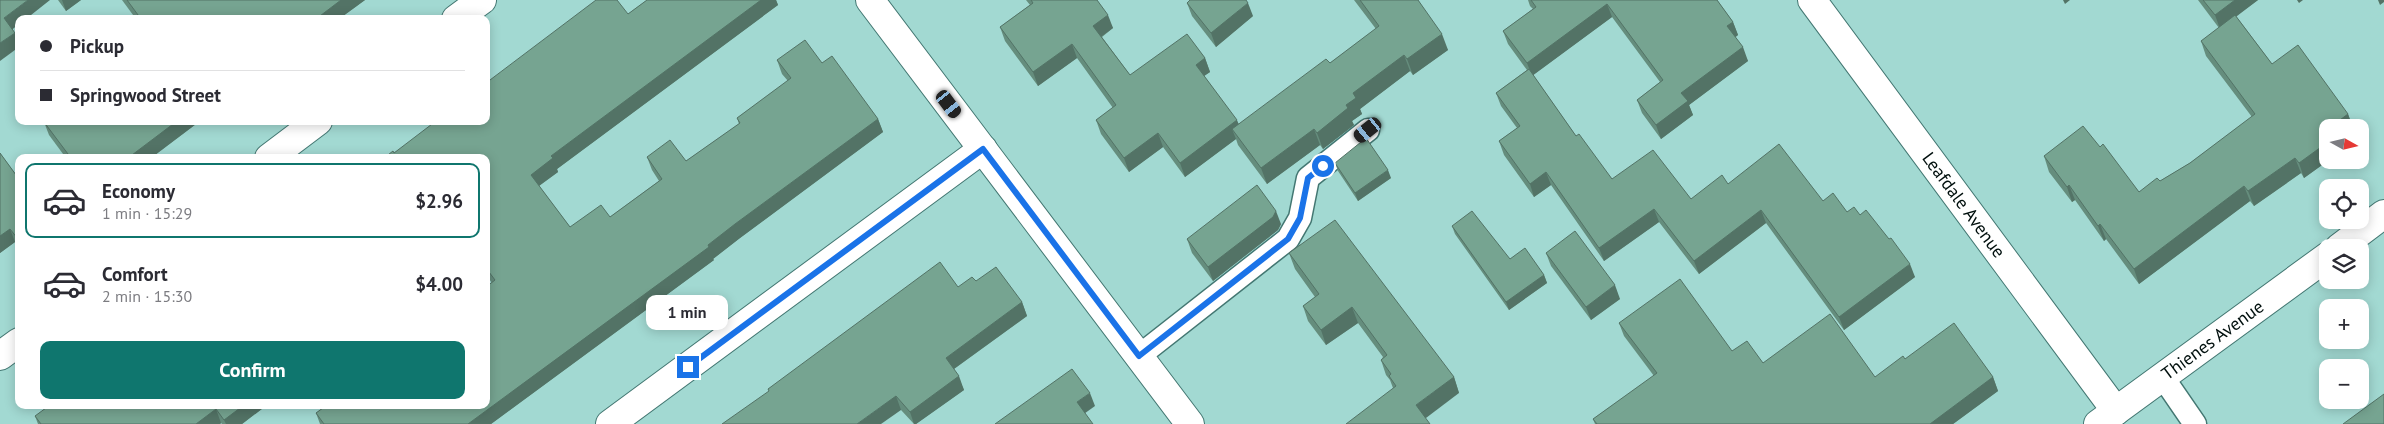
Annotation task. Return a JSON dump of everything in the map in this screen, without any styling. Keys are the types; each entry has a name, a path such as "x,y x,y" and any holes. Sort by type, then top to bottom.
{"street":[{"path":"461,15 482,0"},
{"path":"870,0 1190,424"},
{"name":"Leafdale Avenue","path":"1812,0 2107,417"},
{"path":"273,154 313,125"},
{"path":"610,424 983,149"},
{"path":"2351,239 2384,214"},
{"name":"Thienes Avenue","path":"2107,417 2319,263"},
{"path":"0,356 15,345"}],"lane":[{"path":"1139,356 1288,239 1300,218 1308,178 1368,130"},
{"path":"2162,376 2196,424"}],"building":[{"path":"0,0 28,0 4,18 15,33 0,43"},
{"path":"127,0 341,0 321,15 138,15"},
{"path":"596,0 617,0 628,14 647,0 761,0 551,156 553,158 531,175 570,227 601,205 610,217 662,179 647,157 670,140 686,161 740,123 737,118 791,78 777,60 805,40 822,63 832,56 878,119 735,224 708,245 709,247 490,408 490,284 495,280 490,273 490,154 389,154 393,151 394,153 431,125 490,125 490,80"},
{"path":"1031,0 1097,0 1108,15 1093,26 1130,75 1187,34 1205,58 1196,65 1237,120 1180,163 1158,133 1124,158 1096,120 1116,105 1072,44 1033,72 1000,27 1033,3"},
{"path":"1190,0 1246,0 1248,3 1211,33 1187,3"},
{"path":"1360,0 1418,0 1442,34 1407,59 1404,55 1353,93 1356,98 1346,105 1348,108 1317,133 1314,129 1261,168 1232,129 1326,59 1330,63 1379,26"},
{"path":"1531,0 1717,0 1733,22 1727,26 1743,47 1681,93 1688,101 1656,125 1637,100 1663,80 1607,4 1527,63 1503,31 1536,7"},
{"path":"2203,0 2235,0 2215,15"},
{"path":"2235,15 2272,64 2298,45 2348,114 2341,119 2319,119 2319,149 2299,163 2295,158 2248,191 2244,186 2134,269 2044,156 2083,126 2100,147 2103,144 2139,192 2157,178 2160,181 2190,163 2255,114 2201,41"},
{"path":"1529,69 1576,136 1579,134 1612,179 1653,150 1691,199 1722,175 1728,184 1779,144 1823,201 1833,193 1847,212 1854,207 1860,215 1866,210 1889,239 1891,238 1910,264 1839,317 1761,210 1694,261 1654,209 1599,248 1546,172 1530,184 1499,141 1520,126 1496,93"},
{"path":"46,125 172,125 133,154 68,154"},
{"path":"1366,138 1388,170 1355,193 1335,163"},
{"path":"0,153 15,174 15,235 10,229 0,236"},
{"path":"1257,185 1276,211 1273,217 1208,267 1187,239"},
{"path":"1472,211 1510,259 1525,248 1544,275 1506,302 1452,226"},
{"path":"1335,220 1454,377 1416,405 1430,424 1346,424 1396,386 1389,376 1391,374 1381,360 1387,355 1352,307 1321,330 1303,306 1319,294 1289,253"},
{"path":"1575,231 1615,285 1586,307 1546,253"},
{"path":"940,262 958,287 972,277 976,281 996,267 1022,302 946,358 959,376 910,412 896,396 857,424 722,424 769,391 768,389"},
{"path":"1680,279 1732,351 1747,341 1763,363 1830,314 1875,377 1903,356 1905,359 1954,323 1993,377 1930,424 1597,424 1593,419 1657,373 1619,323"},
{"path":"1072,369 1090,393 1077,402 1093,424 995,424"},
{"path":"2384,394 2384,424 2343,424 2364,409 2369,409 2369,405"},
{"path":"45,409 216,409 196,424 41,424 35,416"},
{"path":"216,409 239,409 224,420"},
{"path":"322,409 488,409 468,424 324,424 316,413"}],"route":[{"path":"688,367 983,149 1139,356 1288,239 1300,218 1308,178 1323,166"}]}
